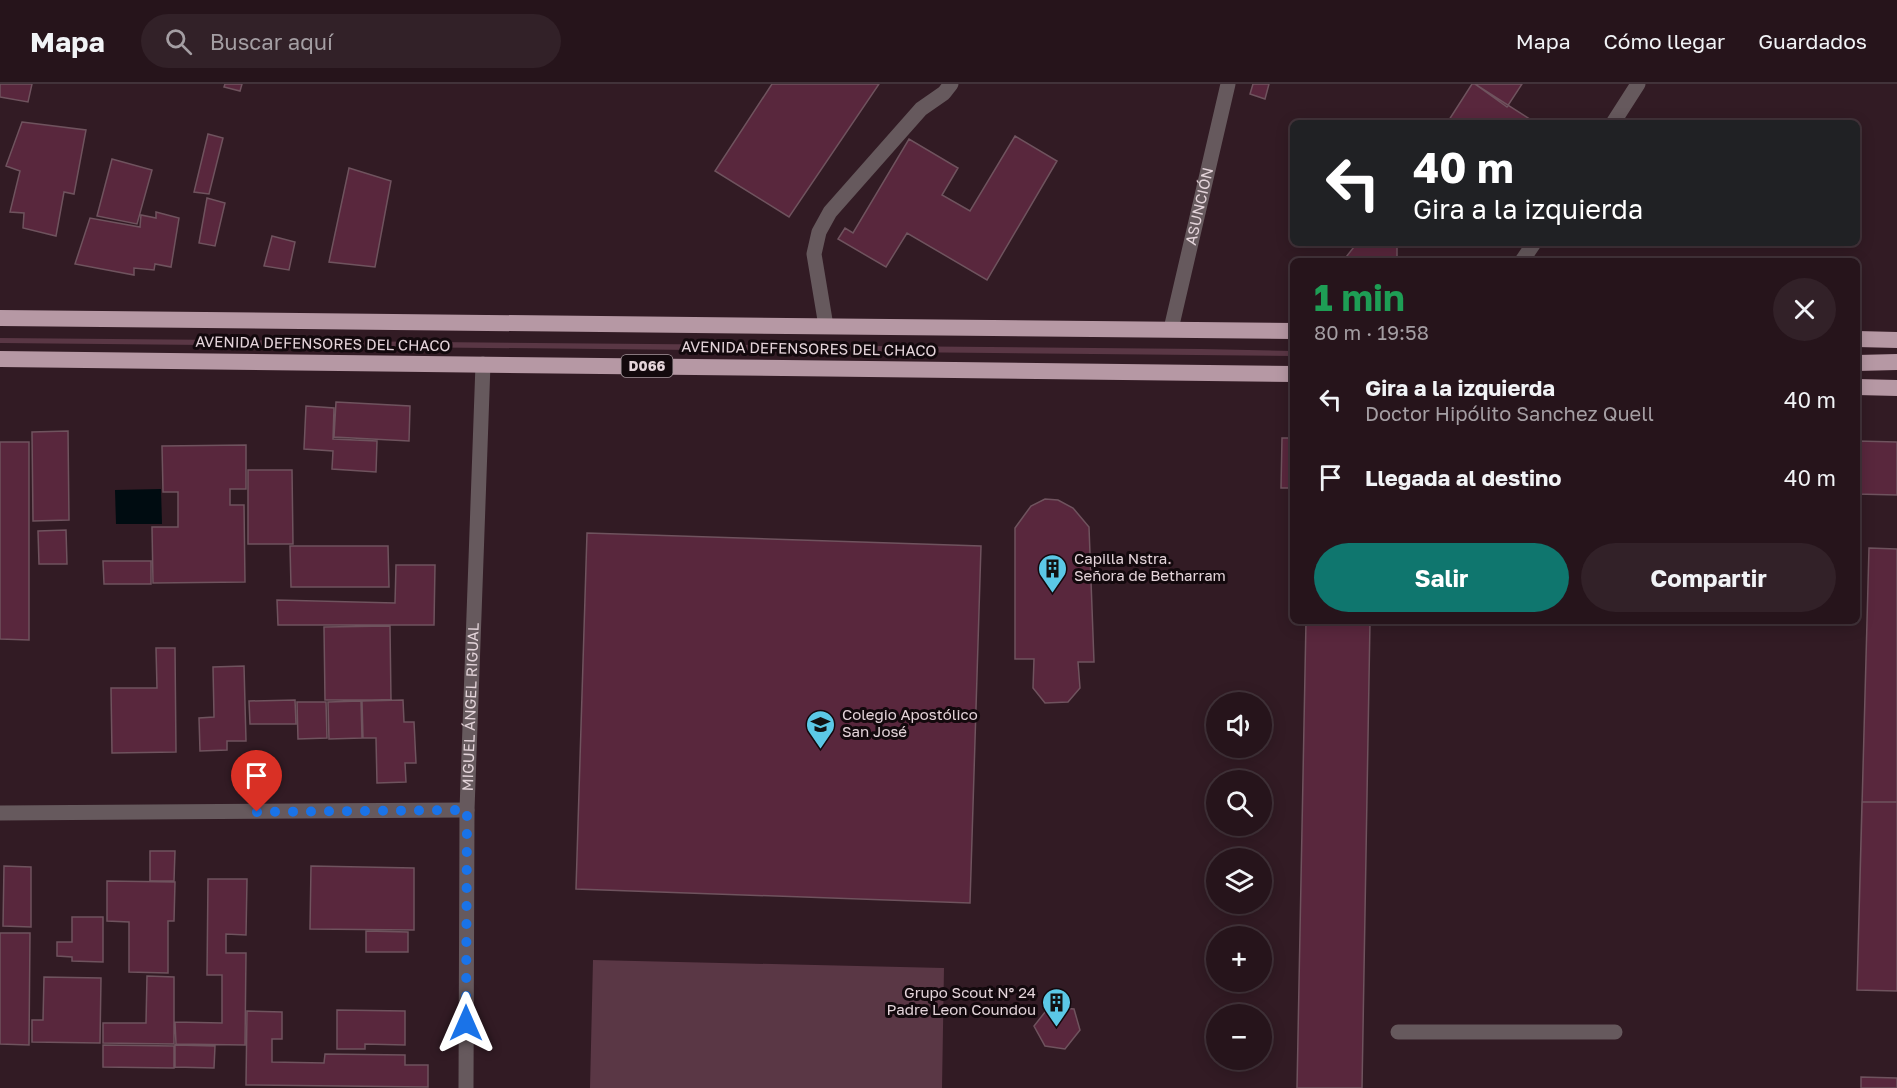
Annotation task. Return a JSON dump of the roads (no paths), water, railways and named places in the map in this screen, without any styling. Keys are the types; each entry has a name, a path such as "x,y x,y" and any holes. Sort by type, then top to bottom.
{"highway":[{"name":"AVENIDA DEFENSORES DEL CHACO","path":"0,318 1290,331"},
{"path":"1860,339 1897,340"},
{"name":"AVENIDA DEFENSORES DEL CHACO","path":"0,359 1290,374"},
{"path":"1860,363 1897,362"},
{"path":"1860,387 1897,388"}],"street":[{"path":"826,326 814,254 819,232 830,212 921,109 944,93 951,84"},
{"name":"ASUNCIÓN","path":"1171,329 1228,84"},
{"path":"1615,120 1638,84"},
{"name":"MIGUEL ÁNGEL RIGUAL","path":"466,1088 467,810 483,364"},
{"path":"0,813 467,810"},
{"path":"1398,1032 1615,1032"}],"place":[{"name":"Capilla Nstra. Señora de Betharram","path":"1053,594"},
{"name":"Colegio Apostólico San José","path":"821,750"},
{"name":"Grupo Scout N° 24 Padre Leon Coundou","path":"1057,1028"}]}
